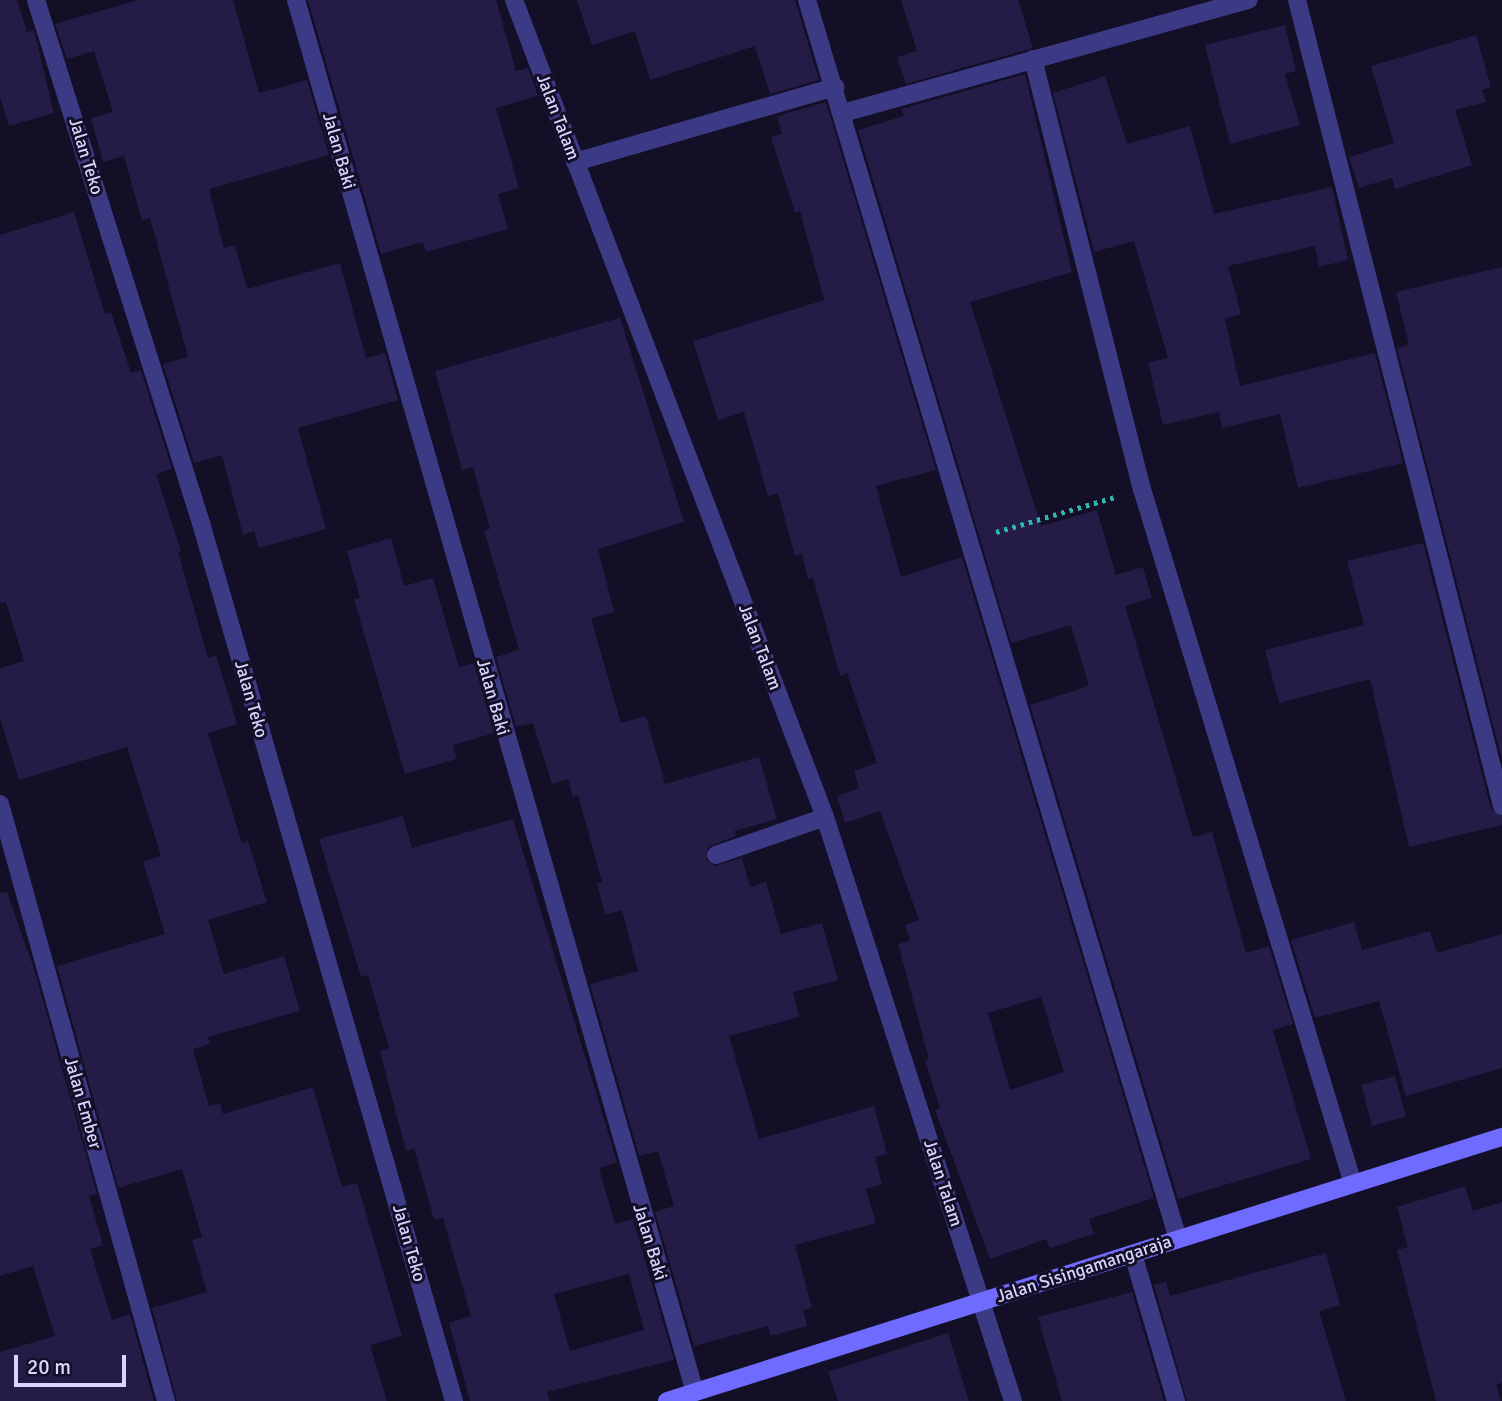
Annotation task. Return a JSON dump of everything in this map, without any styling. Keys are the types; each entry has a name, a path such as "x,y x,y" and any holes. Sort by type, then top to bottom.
{"street":[{"name":"Jalan Teko","path":"36,0 201,523 454,1401"},
{"name":"Jalan Baki","path":"296,0 695,1392"},
{"name":"Jalan Talam","path":"514,0 825,817 1013,1401"},
{"path":"807,0 1178,1239"},
{"path":"843,113 1248,0"},
{"path":"1297,0 1502,806"},
{"path":"1033,59 1142,489 1353,1184"},
{"path":"575,162 835,88"},
{"name":"Jalan Ember","path":"0,804 166,1401"},
{"path":"716,855 825,817"},
{"name":"Jalan Sisingamangaraja","path":"667,1401 1502,1137"},
{"path":"1133,1254 1176,1401"}],"path":[{"path":"968,540 1142,489"}],"building":[{"path":"0,0 17,0 27,32 34,30 54,113 9,126 0,97"},
{"path":"138,0 233,0 259,93 307,80 329,155 209,189 224,248 235,245 247,289 340,263 366,358 385,353 398,400 298,428 326,529 259,548 254,531 243,535 222,455 194,463 163,364 188,357 150,218 142,221 124,156 103,162 91,118 113,112 94,51 67,59 55,24"},
{"path":"308,0 496,0 516,71 528,68 538,96 496,108 519,188 498,194 508,229 426,252 423,242 381,254"},
{"path":"577,0 795,0 819,80 770,94 755,46 650,80 635,31 592,45"},
{"path":"901,0 1018,0 1033,48 906,84 897,57 917,51"},
{"path":"1285,25 1296,71 1285,74 1300,125 1230,144 1205,45"},
{"path":"1476,35 1491,87 1482,90 1486,102 1455,110 1472,165 1395,189 1392,178 1359,188 1349,157 1394,143 1371,66"},
{"path":"1025,74 1072,272 970,302 1041,526 1097,510 1116,575 1143,567 1152,598 1125,606 1193,837 1212,832 1246,953 1269,946 1293,1024 1273,1030 1311,1159 1178,1199 1030,705 1089,686 1071,625 1011,643 858,130 904,116 901,109"},
{"path":"1105,76 1127,144 1190,126 1214,214 1332,187 1348,260 1319,267 1315,246 1228,266 1241,314 1225,319 1240,386 1375,353 1403,463 1298,488 1280,414 1222,428 1219,412 1163,425 1148,362 1168,358 1134,241 1094,252 1053,93"},
{"path":"826,102 936,470 876,486 901,577 962,557 1154,1198 1089,1219 1094,1234 1050,1248 1046,1239 990,1259 935,1110 940,1108 925,1060 929,1059 898,944 910,941 905,925 919,920 880,811 845,823 837,796 859,788 854,771 877,763 847,673 840,676 813,578 808,579 802,554 795,556 778,493 768,496 744,412 718,420 693,341 824,300 800,211 795,213 771,137 782,134 777,116","holes":["1041,997 1064,1072 1010,1090 988,1013"]},
{"path":"74,212 105,314 111,312 131,373 141,370 172,469 156,474 181,551 178,552 208,658 216,655 237,724 208,733 242,843 248,841 267,902 208,920 224,974 284,956 300,1011 208,1037 210,1044 193,1049 209,1106 220,1103 223,1114 313,1087 342,1187 357,1183 402,1336 370,1345 387,1401 177,1401 152,1308 207,1292 192,1240 202,1237 182,1169 118,1188 57,966 165,934 143,862 161,856 127,747 19,780 0,718 0,668 24,661 6,602 0,603 0,235"},
{"path":"1502,267 1502,760 1397,348 1409,345 1396,292"},
{"path":"620,318 684,522 598,549 614,612 591,618 621,723 646,716 665,784 759,757 777,819 734,831 736,836 708,847 706,859 715,866 742,858 750,887 766,882 781,934 822,923 838,980 793,992 799,1017 729,1036 759,1139 874,1106 887,1154 875,1157 882,1184 866,1189 876,1223 795,1245 812,1308 803,1310 807,1326 771,1336 768,1326 694,1346 655,1212 674,1206 658,1151 639,1156 590,984 638,971 622,910 605,915 597,883 602,882 578,795 573,797 568,779 552,784 533,723 516,727 496,657 519,650 484,530 490,529 473,467 462,470 435,371"},
{"path":"391,538 404,586 433,578 459,667 474,663 494,733 453,745 457,759 405,774 354,599 360,598 347,551"},
{"path":"1423,543 1491,809 1502,817 1502,825 1409,847 1370,679 1279,703 1265,650 1364,625 1347,561"},
{"path":"403,816 412,848 513,819 617,1162 599,1168 615,1224 633,1219 674,1360 547,1392 550,1401 470,1401 449,1323 471,1316 443,1218 434,1220 414,1148 406,1151 380,1051 389,1048 368,975 361,977 319,839","holes":["629,1274 644,1330 570,1351 554,1294"]},
{"path":"7,892 35,972 97,1194 89,1196 103,1245 90,1249 112,1320 130,1314 154,1401 0,1401 0,1352 55,1336 33,1266 0,1276 0,893"},
{"path":"1354,922 1362,950 1430,931 1437,953 1502,934 1502,1068 1406,1096 1379,1001 1315,1018 1291,940"},
{"path":"1395,1076 1406,1117 1372,1126 1361,1085"},
{"path":"1465,1186 1473,1211 1502,1202 1502,1383 1496,1385 1501,1401 1436,1401 1397,1250 1408,1247 1397,1207"},
{"path":"1326,1253 1340,1305 1319,1311 1346,1401 1187,1401 1154,1285 1166,1282 1170,1296"},
{"path":"1132,1292 1164,1401 1062,1401 1038,1317"},
{"path":"948,1333 969,1401 838,1401 828,1372"}]}
